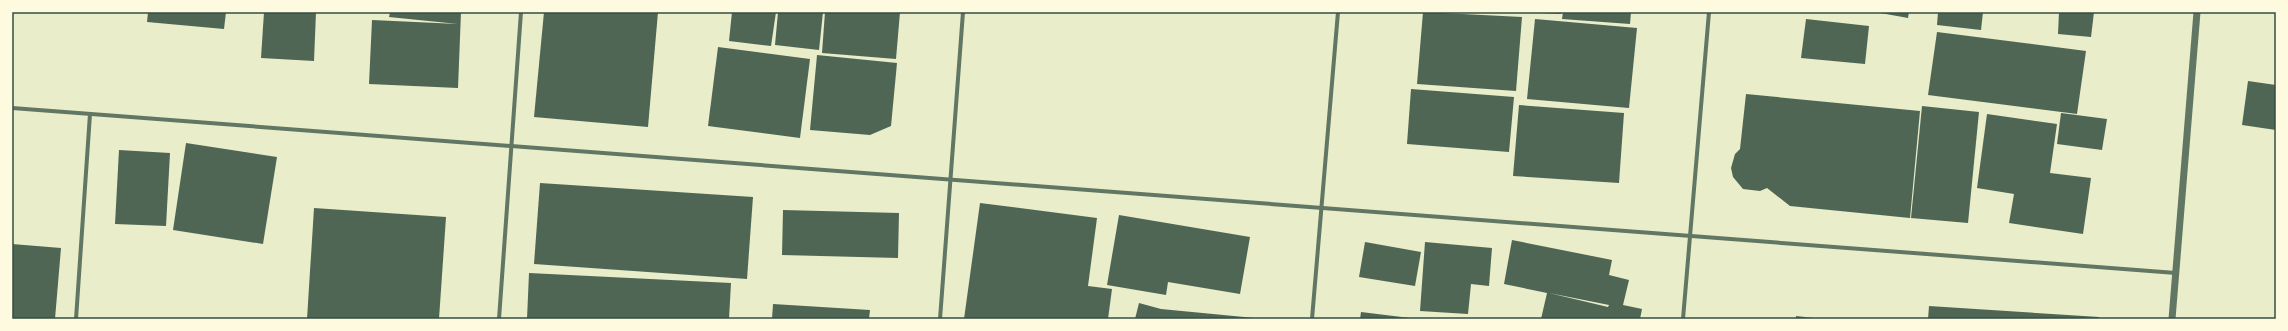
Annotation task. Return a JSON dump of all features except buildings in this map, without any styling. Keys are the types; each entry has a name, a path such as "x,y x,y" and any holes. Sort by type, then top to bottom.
{"street":[{"path":"499,319 521,12"},
{"path":"940,319 963,12"},
{"path":"1312,319 1320,208 1338,12"},
{"path":"1683,319 1709,12"},
{"path":"2172,319 2197,12"},
{"path":"12,108 2176,273"},
{"path":"76,319 90,114"}]}
